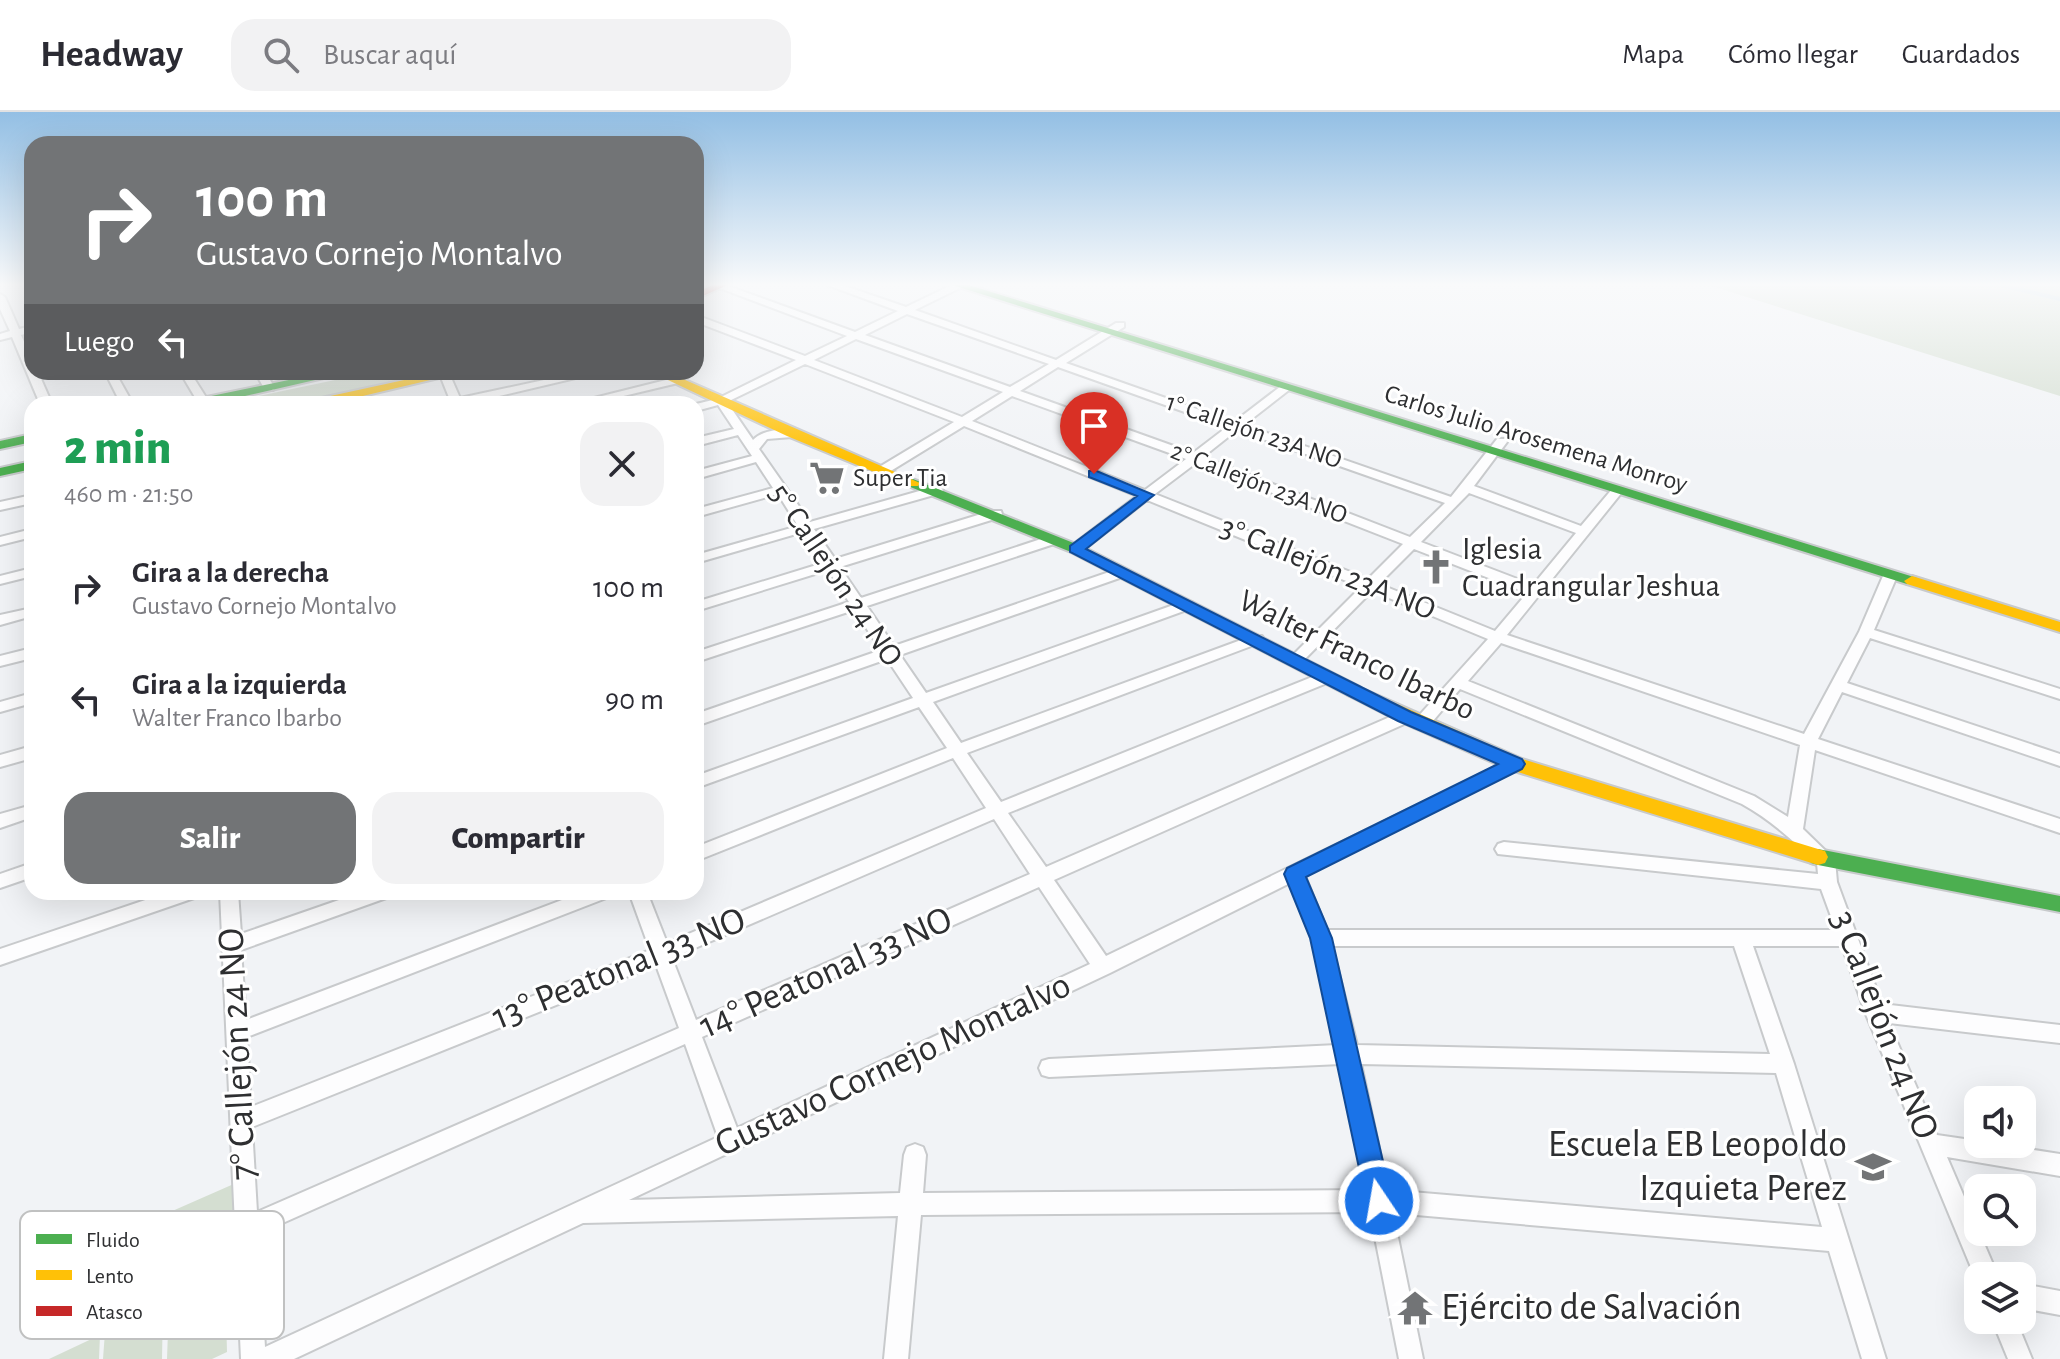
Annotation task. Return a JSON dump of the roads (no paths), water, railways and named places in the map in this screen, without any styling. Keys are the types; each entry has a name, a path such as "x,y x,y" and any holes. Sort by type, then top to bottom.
{"main road":[{"name":"Carlos Julio Arosemena Monroy","path":"1152,341 1285,388 2060,612"},
{"name":"Carlos Julio Arosemena Monroy","path":"1156,341 1496,447 1617,491 2060,627"},
{"path":"218,396 264,380"},
{"path":"348,396 420,380"},
{"name":"Walter Franco Ibarbo","path":"674,381 792,433 1076,549 1413,720 1515,764 1826,860 2060,904"},
{"path":"0,445 24,440"},
{"path":"0,472 24,467"}],"street":[{"name":"3° Callejón 23A NO","path":"755,341 963,421 1498,637 2060,826"},
{"path":"704,406 721,401 846,341"},
{"name":"2° Callejón 23A NO","path":"876,341 1195,458 1535,591"},
{"name":"1° Callejón 23A NO","path":"998,341 1453,502"},
{"path":"885,469 1092,341"},
{"path":"486,396 559,380"},
{"path":"610,396 674,381"},
{"path":"1076,549 1285,388"},
{"name":"5° Callejón 24 NO","path":"721,401 1103,967"},
{"path":"704,440 739,431"},
{"path":"704,472 755,454 754,444 763,436 792,433"},
{"path":"1296,660 1467,488 1496,447"},
{"path":"1467,488 1584,532"},
{"path":"704,511 779,490"},
{"path":"704,557 937,490"},
{"name":"14° Peatonal 33 NO","path":"284,1211 1042,877 1413,720 1459,683 1617,491"},
{"path":"0,506 24,501"},
{"path":"704,605 996,514"},
{"path":"0,541 24,535"},
{"path":"704,654 1052,540"},
{"path":"704,717 1123,572"},
{"path":"0,580 24,574"},
{"path":"1794,831 1809,740 1866,632 1890,576"},
{"path":"704,779 923,703 1187,605"},
{"path":"0,620 24,614"},
{"path":"1866,632 2060,694"},
{"path":"704,851 956,751 1257,639"},
{"path":"0,661 24,655"},
{"name":"13° Peatonal 33 NO","path":"241,1121 661,954 995,811 1327,677"},
{"path":"1459,683 1748,800 1769,811 1826,860"},
{"path":"1836,685 2060,760"},
{"path":"0,707 24,700"},
{"path":"0,761 24,754"},
{"name":"Gustavo Cornejo Montalvo","path":"267,1359 1103,967 1515,764"},
{"path":"0,821 24,814"},
{"path":"1504,849 1828,882"},
{"name":"3 Callejón 24 NO","path":"1826,860 1828,882 1875,1012 1980,1262"},
{"path":"0,881 24,873"},
{"path":"1295,874 1321,938 1349,1054 1411,1359"},
{"path":"0,957 167,900"},
{"name":"7° Callejón 24 NO","path":"229,900 245,1211"},
{"path":"232,945 360,900"},
{"path":"237,1032 582,900"},
{"path":"641,900 731,1141"},
{"path":"1321,938 1849,938"},
{"path":"1741,938 1784,1064 1874,1359"},
{"path":"1875,1012 2060,1034"},
{"path":"1049,1068 1349,1054 1784,1064"},
{"path":"1931,1144 2060,1165"},
{"path":"896,1359 915,1155"},
{"path":"578,1213 910,1204 1379,1201 1838,1240"},
{"path":"2036,1299 2060,1303"},
{"path":"2010,1334 2020,1359"},
{"name":"7° Callejón 24 NO","path":"252,1339 253,1359"}],"place":[{"name":"Super Tia","path":"827,478"},
{"name":"Iglesia Cuadrangular Jeshua","path":"1436,567"},
{"name":"Escuela EB Leopoldo Izquieta Perez","path":"1873,1167"},
{"name":"Ejército de Salvación","path":"1415,1308"}]}
